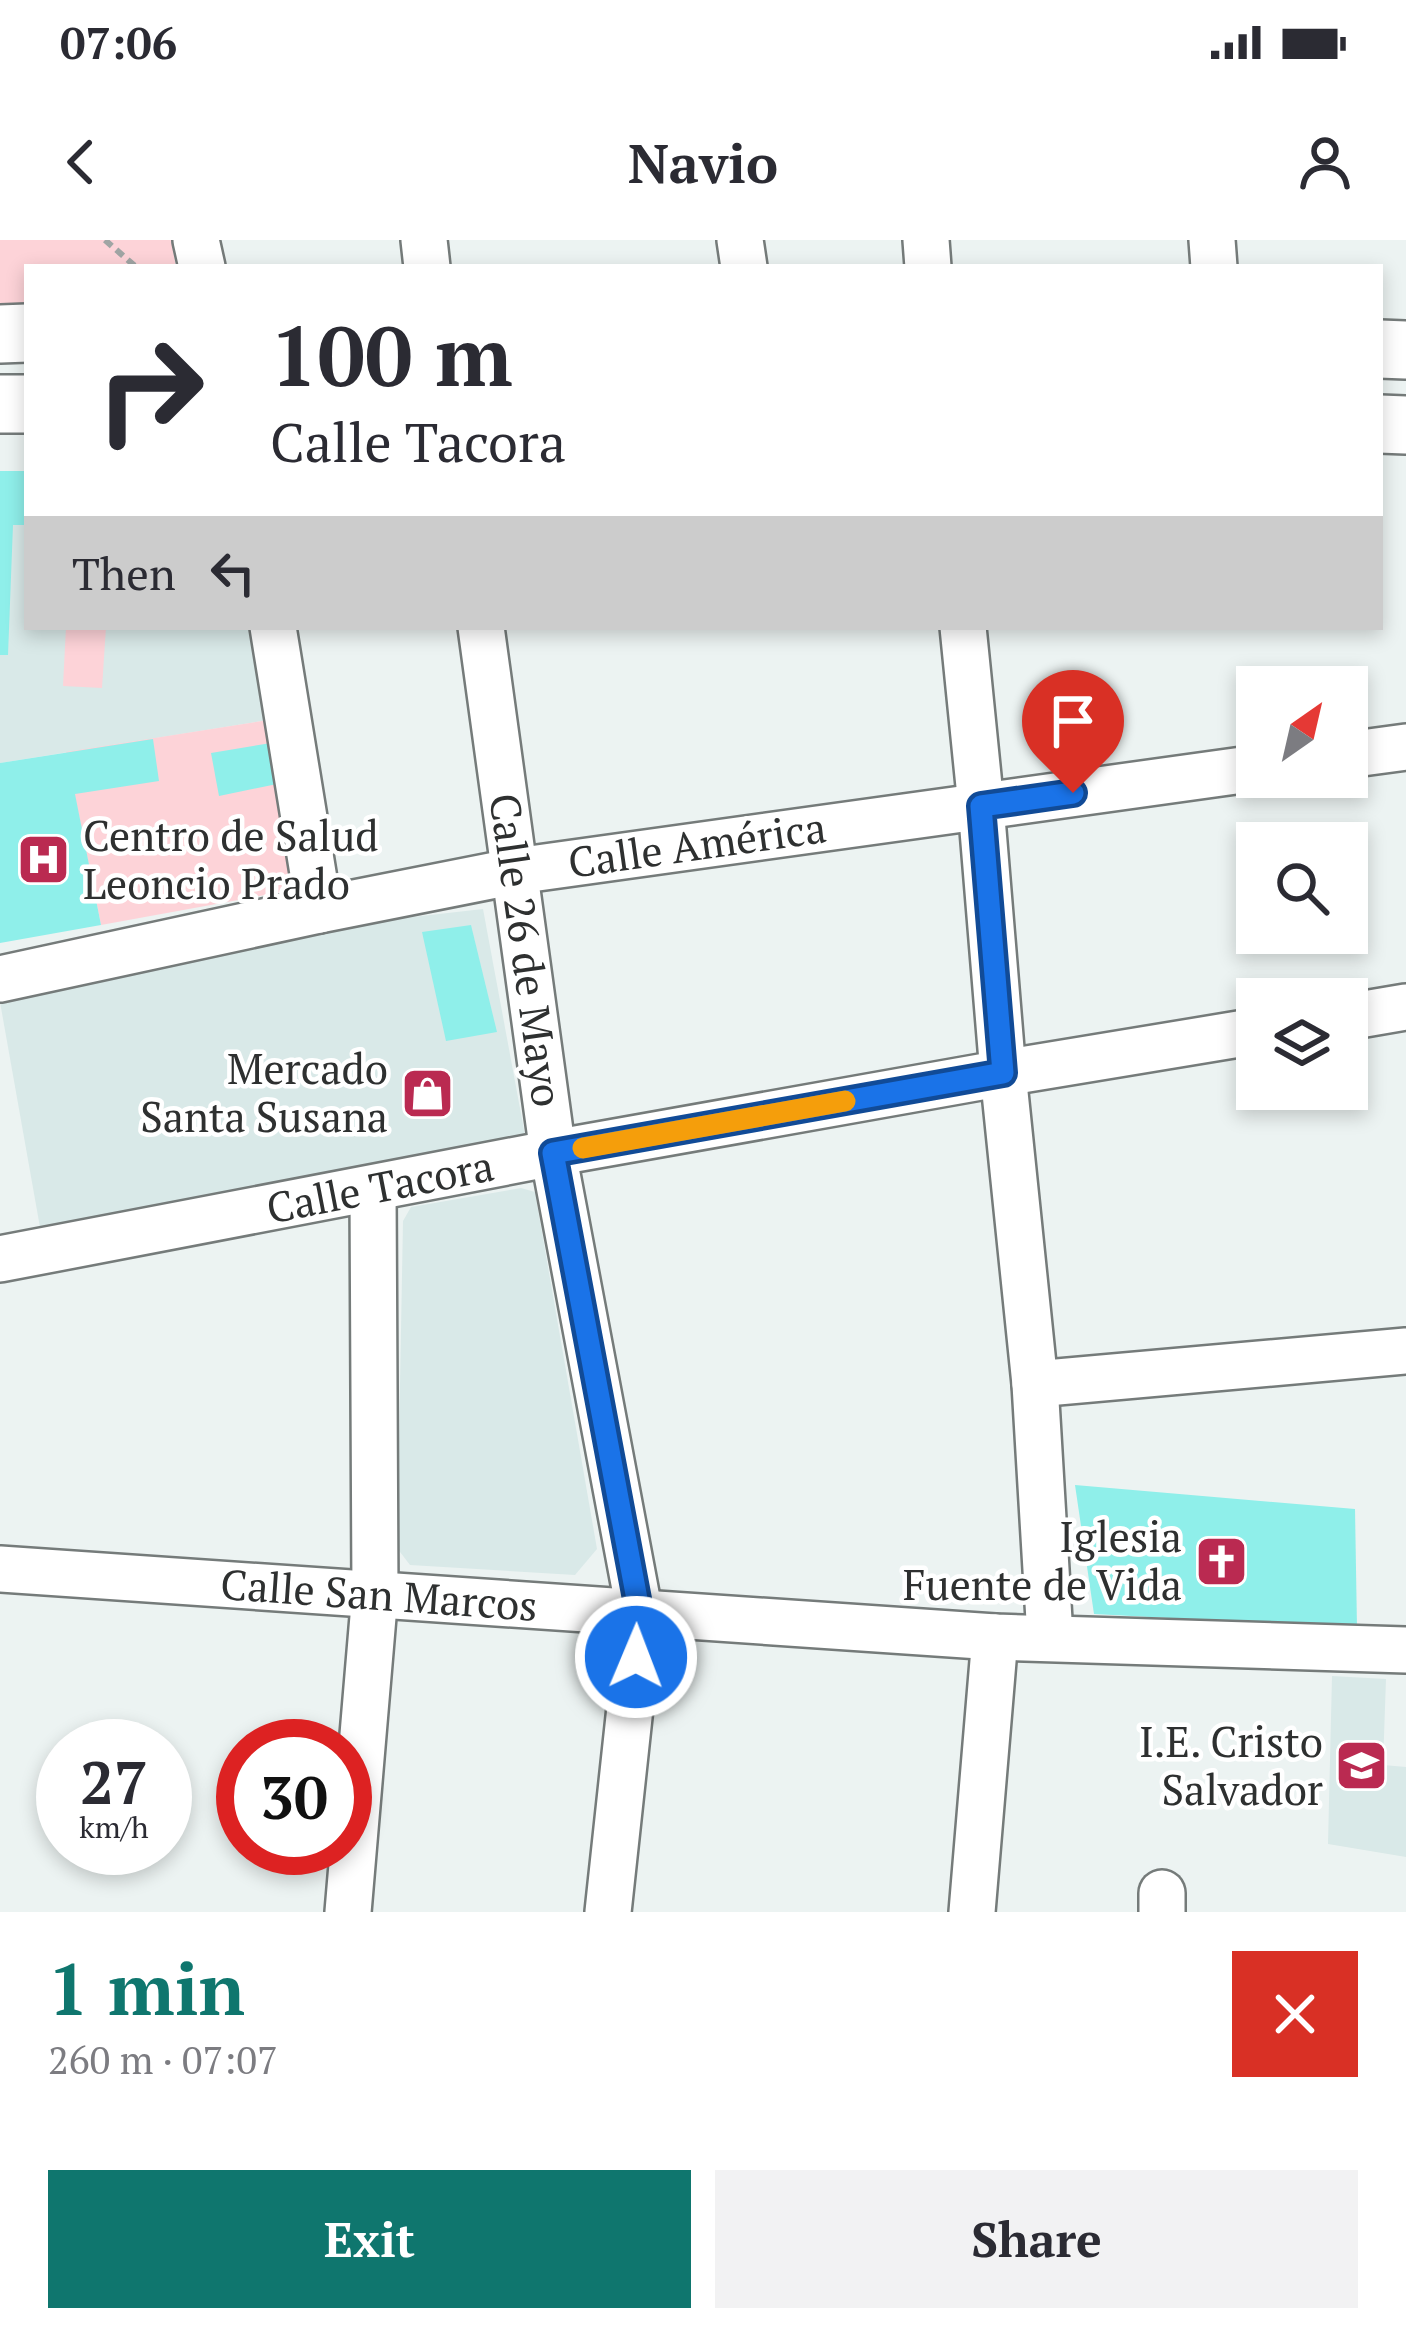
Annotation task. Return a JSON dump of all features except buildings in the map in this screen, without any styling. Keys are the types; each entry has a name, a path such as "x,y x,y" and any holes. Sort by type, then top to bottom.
{"street":[{"path":"273,630 319,910"},
{"name":"Calle 26 de Mayo","path":"481,630 553,1153 640,1615 608,1912"},
{"path":"963,630 1035,1384 1050,1637"},
{"path":"1368,752 1406,747"},
{"name":"Calle América","path":"0,980 516,871 1236,771"},
{"path":"1368,1013 1406,1007"},
{"name":"Calle Tacora","path":"0,1259 553,1153 1236,1034"},
{"path":"348,1912 375,1593 373,1189"},
{"path":"1035,1384 1406,1351"},
{"name":"Calle San Marcos","path":"0,1569 995,1637 1406,1650"},
{"path":"972,1912 995,1637"}],"path":[{"path":"105,240 133,264"}],"shaded area":[{"path":"0,240 171,240 175,264 24,264 24,309 0,309"},
{"path":"0,471 24,471 24,630 253,630 268,720 0,763"},
{"path":"66,630 106,630 102,688 63,686"},
{"path":"268,720 293,890 101,925 66,752"},
{"path":"483,909 527,1146 41,1233 0,1002 316,928"},
{"path":"521,1188 535,1192 597,1549 575,1575 410,1565 397,1548 403,1221 411,1207"},
{"name":"I.E. Cristo Salvador","path":"1332,1676 1386,1679 1383,1765 1406,1767 1406,1857 1328,1844"}],"slow traffic":[{"path":"583,1148 845,1101"}],"place":[{"name":"Centro de Salud Leoncio Prado","path":"44,860"},
{"name":"Mercado Santa Susana","path":"427,1093"},
{"name":"Iglesia Fuente de Vida","path":"1221,1561"},
{"name":"I.E. Cristo Salvador","path":"1362,1766"}],"route":[{"path":"636,1657 640,1615 553,1153 1003,1073 981,806 1073,793"}]}
